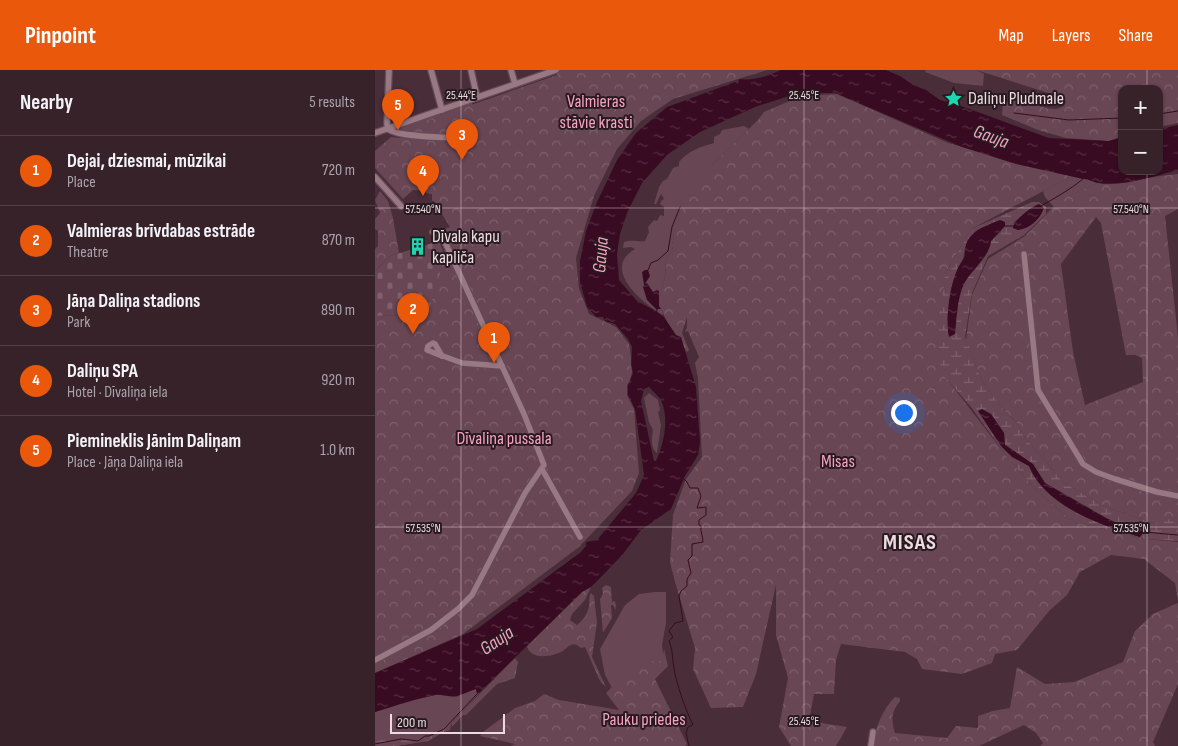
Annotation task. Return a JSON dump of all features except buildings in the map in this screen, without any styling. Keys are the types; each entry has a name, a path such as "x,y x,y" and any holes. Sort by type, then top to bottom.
{"street":[{"path":"389,70 388,129 392,132 405,134 457,138"},
{"path":"431,70 442,110"},
{"path":"471,70 477,97"},
{"path":"511,70 515,84"},
{"path":"375,133 515,84 541,73 556,70"},
{"path":"375,177 401,206"},
{"path":"375,660 431,630 458,609 472,595 525,492 544,465 528,425 445,242 433,232"},
{"path":"1024,254 1038,390 1083,464 1096,472 1115,479 1157,492 1178,496"},
{"path":"442,356 462,363 488,365 500,363"},
{"path":"542,469 572,529 580,537"},
{"path":"871,746 873,732"}],"green space":[{"name":"Dīvaliņa pussala","path":"558,70 767,70 673,99 641,121 617,149 594,196 576,258 579,289 589,314 616,327 629,344 633,368 627,385 627,395 634,409 639,473 632,491 579,547 463,634 375,673 375,316 402,315 426,320 446,251 437,231 450,227 434,201 432,201 432,194 426,193 426,191 413,190 403,199 375,168 375,151 391,137 402,138 405,128 557,75"},
{"path":"926,70 976,70 984,74 983,86 954,83 925,72"},
{"path":"976,70 1178,70 1178,123 1163,126 1163,85 1118,85 1118,138 1109,141 1066,138 1038,130 1002,115 1003,104 1010,101 1018,100 1050,109 1057,109 1064,106 1066,102 1061,97"},
{"name":"Misas","path":"837,94 948,143 1072,176 971,229 945,274 943,374 1008,458 1037,491 1074,522 1145,539 1178,542 1178,601 1175,583 1144,559 1111,555 1080,572 1067,595 1049,611 1017,650 995,654 992,663 962,674 922,669 917,659 905,652 841,644 836,660 834,694 814,694 809,721 847,727 836,746 791,746 779,727 788,678 776,635 776,585 756,674 743,707 711,708 693,669 695,648 670,562 673,515 686,479 702,457 698,378 695,363 699,357 688,331 685,332 687,317 682,333 689,350 687,352 668,323 661,307 660,299 664,281 665,261 672,251 674,232 681,213 692,193 712,165 764,112 801,96"},
{"path":"471,102 474,107 405,132 395,131 395,129"},
{"path":"744,126 749,129 712,165 674,232 672,251 665,261 664,281 660,299 663,315 637,295 623,276 622,266 625,257 635,249 631,247 623,248 624,242 645,241 649,232 648,227 654,220 657,221 660,215 664,216 664,207 660,204 664,199 661,194 656,204 654,204 659,187 667,179 673,168 679,166 679,162 686,155 714,143 714,137 720,134 722,130"},
{"path":"1178,174 1178,209 1165,216 1178,337 1178,528 1156,524 1106,507 1064,483 1024,436 1017,423 1002,408 982,381 966,340 972,295 988,259 1025,236 1060,200 1097,183 1130,182","holes":["1096,217 1101,223 1126,355 1135,355 1142,358 1143,382 1085,405 1073,352 1061,264"]},
{"path":"1072,176 1090,179 1097,183 1061,200 1054,207 1045,197 1043,191"},
{"path":"380,191 388,201 399,253 390,256 375,271 375,249 378,246 378,231 375,229 375,219 380,213 375,200"},
{"path":"1032,202 1039,202 1046,207 1046,214 1024,235 988,256 972,293 965,337 982,381 1002,408 1017,423 1024,436 1064,483 1106,507 1156,524 1178,516 1178,541 1145,539 1074,522 1037,491 1008,458 971,407 943,375 937,350 945,274 971,229","holes":["1030,209 1042,213 1029,226 1018,230 1013,228 1014,222","1000,220 1001,231 991,241 987,253 966,280 947,321 951,288 963,259 965,247 977,230","991,414 1004,433 1005,445 1033,464 1045,483 1106,518 1133,530 1144,531 1140,537 1092,520 1061,503 1037,480 1029,466 1006,451 999,440"]},
{"path":"439,241 445,256 426,320 402,315 375,316 375,271 390,256"},
{"path":"649,393 658,400 660,410 658,412 661,425 657,453 652,445 653,430 649,422 644,398"},
{"path":"606,585 611,587 612,602 615,601 616,610 611,605 612,618 603,633 600,599 603,594 602,588"},
{"path":"591,587 585,600 572,614 570,620 577,625 583,619 588,609 591,593 594,596 597,622 592,657 606,687 600,681 585,647 581,648 572,644 557,654 541,656 532,654 527,646 582,592"},
{"path":"666,592 666,623 662,645 664,663 612,688 605,675 600,649 625,605 639,594"},
{"path":"1178,603 1178,684 1153,742 1155,746 1040,746 1043,743 1036,733 1024,725 979,746 873,746 880,720 895,697 900,698 900,701 893,716 895,733 947,738 956,726 978,728 978,716 1010,708 1017,667 1045,684 1074,682 1123,662 1135,631 1153,614"},
{"name":"Pauku priedes","path":"664,649 668,666 655,679 687,744 685,746 511,746 515,744 480,736 515,708 535,701 544,694 559,700 619,710 606,693 637,662 662,661"},
{"path":"515,658 518,662 515,678 497,684 466,715 463,715 452,726 451,723"},
{"path":"476,689 477,693 480,692 451,723 450,730 428,741 396,746 375,746 375,712 427,697 438,695 455,696"},
{"path":"480,692 451,723 450,730 428,741 396,746 375,746 375,742 388,738 414,739 442,728 462,706"}],"water":[{"name":"Gauja","path":"781,70 886,70 926,90 940,100 1049,138 1109,141 1118,138 1118,175 1160,175 1117,184 1107,184 1016,164 962,147 835,93 798,93 755,107 700,132 667,155 642,183 627,213 620,234 617,254 619,280 637,301 656,311 647,300 643,287 642,272 648,270 650,276 645,284 647,283 653,292 659,291 659,306 661,309 658,309 657,312 664,317 676,335 681,337 696,387 700,442 698,455 685,476 671,509 641,530 623,554 604,574 591,587 582,592 480,692 477,694 476,689 455,696 435,695 375,712 375,673 477,629 581,552 586,546 586,542 597,540 636,493 644,475 635,409 628,395 628,385 633,373 631,365 632,347 628,339 615,324 605,321 603,317 596,317 587,307 580,282 580,261 586,231 597,202 617,160 636,133 667,107 735,82 738,84 739,79 755,79","holes":["649,387 660,399 665,413 665,430 661,447 656,461 654,461 641,401 644,389"]},
{"path":"1178,125 1178,170 1163,174 1163,128"},
{"path":"1039,204 1044,208 1034,223 1023,229 1013,228 1016,221 1023,214"},
{"path":"1000,220 1005,222 1005,226 991,241 987,253 964,284 959,302 955,334 949,337 948,312 951,292 958,267 964,258 967,243 975,232"},
{"path":"982,409 991,414 1004,433 1005,445 1033,464 1045,483 1106,518 1133,530 1144,531 1140,537 1092,520 1061,503 1037,480 1029,466 1012,457 1001,446 978,411"}],"waterway":[{"path":"1163,113 1178,111"},
{"path":"1014,113 1069,120 1118,118"},
{"path":"1041,206 1083,179"},
{"path":"648,270 651,263 658,260 668,251 672,227 680,207"},
{"path":"1005,226 1015,226"},
{"path":"684,479 690,488 698,488 701,496 697,508 706,507 706,515 699,520 703,542 692,544 692,556 688,560 691,573 687,579 687,586 681,591 679,596 683,621 675,623 669,631 673,637 669,641 677,681 684,705 693,725 688,727 686,733 689,746"},
{"path":"1144,532 1178,535"},
{"path":"375,744 401,739 418,741 425,736 444,729 477,694"}],"place":[{"name":"Daliņu Pludmale","path":"954,98"},
{"name":"Piemineklis Jānim Daliņam","path":"398,130"},
{"name":"Jāņa Daliņa stadions","path":"462,160"},
{"name":"Daliņu SPA","path":"423,196"},
{"name":"Dīvala kapu kapliča","path":"418,246"},
{"name":"Valmieras brīvdabas estrāde","path":"413,334"},
{"name":"Dejai, dziesmai, mūzikai","path":"494,363"}],"district":[{"name":"MISAS","path":"910,542"}],"park label":[{"name":"Valmieras stāvie krasti","path":"596,111"}]}
